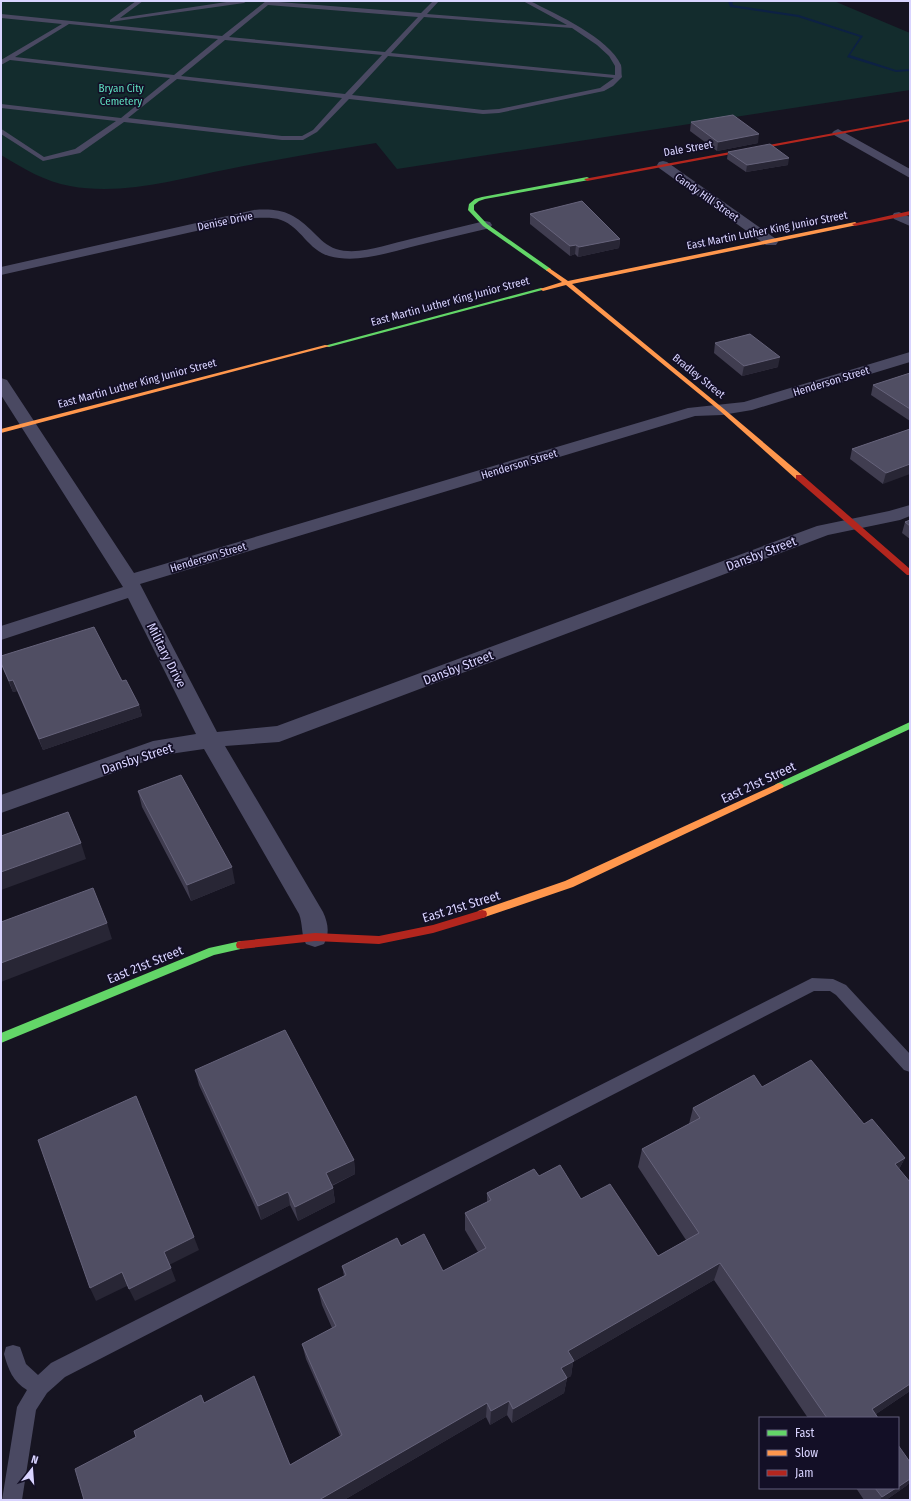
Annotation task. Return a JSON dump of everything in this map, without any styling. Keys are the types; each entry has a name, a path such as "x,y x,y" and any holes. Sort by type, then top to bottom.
{"street":[{"name":"Dale Street","path":"471,205 477,200 484,198 910,120"},
{"path":"838,133 910,174"},
{"name":"Candy Hill Street","path":"662,165 771,242"},
{"name":"Bradley Street","path":"471,205 471,210 485,225 566,283 722,410 910,573"},
{"name":"Denise Drive","path":"1,271 248,215 278,215 295,222 326,250 333,253 358,255 485,225"},
{"name":"East Martin Luther King Junior Street","path":"1,431 566,283 906,217"},
{"name":"Henderson Street","path":"1,633 131,586 694,411 746,407 910,357"},
{"name":"Military Drive","path":"1,383 131,586 210,740 311,912 315,923 316,937"},
{"name":"Dansby Street","path":"1,804 161,747 210,740 279,734 823,530 852,523 894,516 910,510"},
{"name":"East 21st Street","path":"1,1038 213,950 245,944 316,937 379,940 433,929 569,884 910,725"}],"lane":[{"path":"103,27 140,1"},
{"path":"112,21 244,1"},
{"path":"1,106 282,138 303,138 315,131 436,1"},
{"path":"9,58 172,78 483,112 499,111 602,90 611,85 619,76 620,68 615,58 599,43 577,28 526,1"},
{"path":"1,132 43,159 78,152 122,120 172,78 268,2 577,28"},
{"path":"1,16 619,76"},
{"path":"1,63 66,23"},
{"path":"12,1500 27,1407 40,1386 58,1370 812,984 833,985 841,990 910,1065"},
{"path":"13,1354 18,1369 26,1380 40,1386"}],"green space":[{"name":"Bryan City Cemetery","path":"1,1 834,1 910,33 910,90 397,169 376,143 266,162 150,185 130,188 90,189 52,181 34,174 1,155"}],"building":[{"path":"733,115 759,134 718,142 691,122"},
{"path":"770,144 789,158 747,165 728,152"},
{"path":"582,201 620,239 579,247 576,245 570,246 530,214"},
{"path":"750,334 780,357 744,366 715,343"},
{"path":"910,373 910,409 873,385"},
{"path":"910,429 910,464 886,473 852,449"},
{"path":"910,520 910,526 905,522"},
{"path":"94,627 122,681 126,680 139,705 39,739 13,680 9,681 1,663 1,656"},
{"path":"181,775 232,867 187,885 138,791"},
{"path":"68,812 81,843 1,872 1,836"},
{"path":"93,888 107,923 1,963 1,922"},
{"path":"285,1030 354,1160 326,1173 333,1188 295,1207 288,1192 258,1206 195,1070"},
{"path":"811,1060 864,1124 872,1119 905,1158 895,1164 910,1182 910,1384 872,1409 877,1417 826,1417 720,1263 568,1351 574,1361 561,1368 567,1378 513,1409 509,1401 491,1411 487,1403 319,1500 84,1500 75,1469 136,1437 134,1431 201,1395 204,1403 254,1376 290,1465 342,1435 302,1344 336,1326 318,1289 346,1275 342,1266 397,1238 401,1246 424,1234 443,1271 486,1248 465,1213 491,1200 487,1193 534,1169 539,1176 560,1165 581,1199 610,1184 658,1256 699,1233 642,1149 700,1118 693,1108 754,1075 762,1087"},
{"path":"136,1096 194,1237 164,1252 171,1268 129,1289 122,1272 90,1288 38,1140"},
{"path":"899,1446 910,1462 910,1479 899,1486"},
{"path":"876,1489 894,1489 882,1497"}],"waterway":[{"path":"730,1 731,6 799,16 862,37 848,56 896,71 910,70"}],"traffic: fast":[{"path":"549,270 485,225 471,210 471,205 477,200 484,198 587,179"},
{"path":"327,346 543,289"},
{"path":"779,786 910,725"},
{"path":"1,1038 213,951 241,945"}],"traffic: slow":[{"path":"543,289 855,224"},
{"path":"549,270 567,283 722,410 799,477"},
{"path":"1,431 327,346"},
{"path":"482,914 569,884 779,786"}],"traffic: jam":[{"path":"587,179 910,120"},
{"path":"855,224 910,213"},
{"path":"799,477 910,573"},
{"path":"241,945 315,937 379,940 433,929 482,914"}]}
